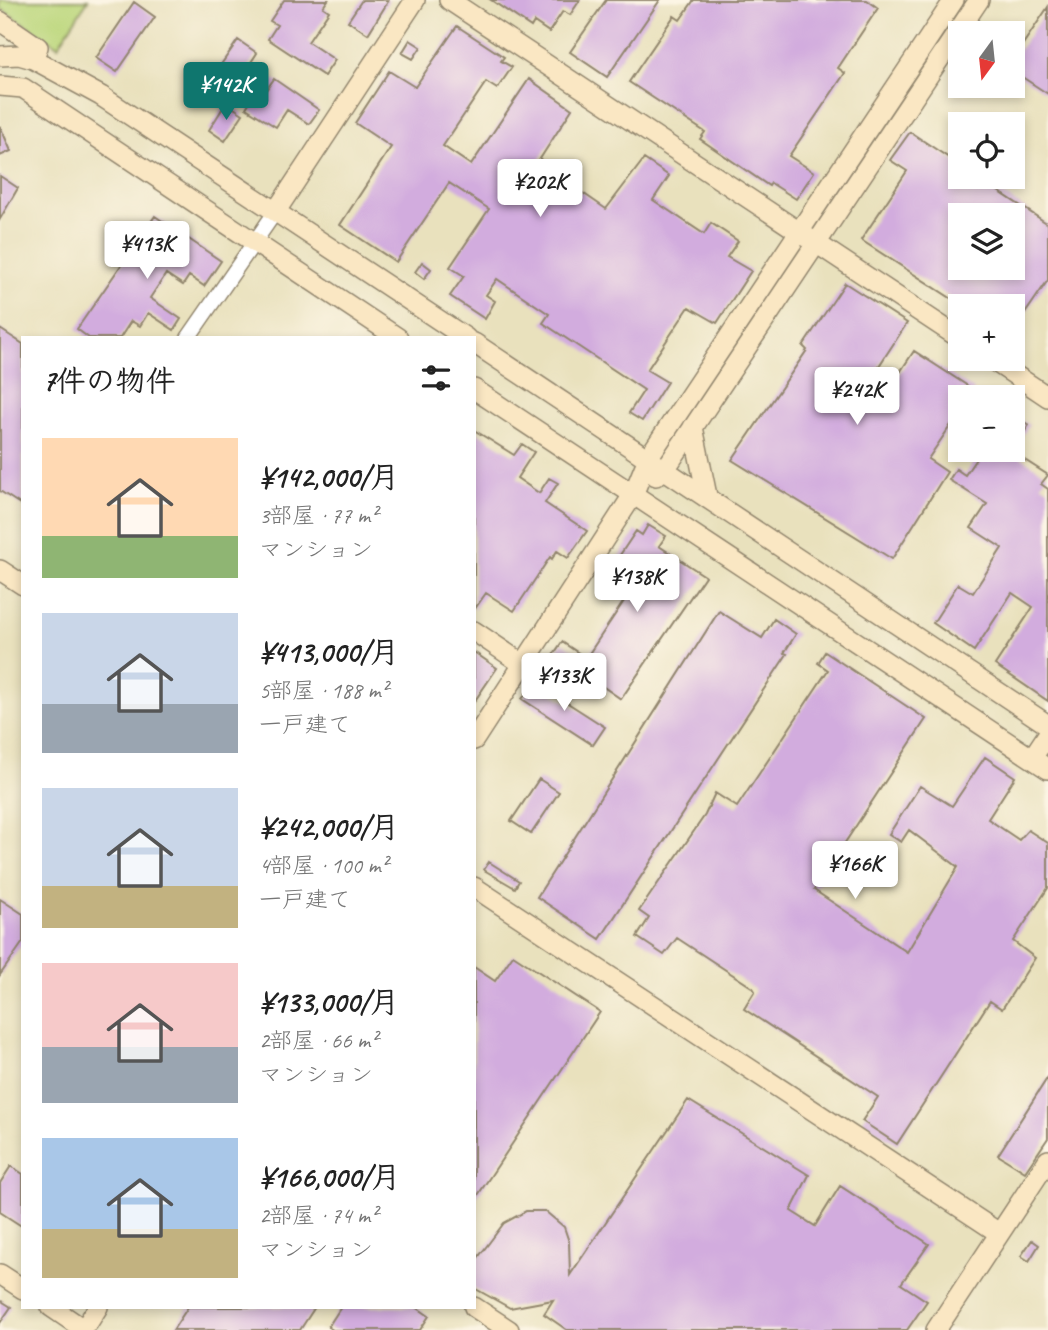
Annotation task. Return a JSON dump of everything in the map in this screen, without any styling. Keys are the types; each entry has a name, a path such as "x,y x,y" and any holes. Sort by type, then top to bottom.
{"street":[{"path":"189,336 276,211 415,0"},
{"path":"449,0 948,330"},
{"path":"476,737 634,495 648,458 953,0 975,6 666,468 634,495"},
{"path":"0,22 38,47 33,59"},
{"path":"0,56 19,55 33,59 101,96 463,336"},
{"path":"0,86 23,88 395,336"},
{"path":"476,344 666,468 1048,725"},
{"path":"1009,371 1048,397"},
{"path":"476,390 1040,764 1048,734"},
{"path":"693,427 707,496"},
{"path":"0,570 21,584"},
{"path":"476,632 524,665"},
{"path":"476,888 999,1233"},
{"path":"936,1330 1048,1160"},
{"path":"0,1274 21,1288"},
{"path":"476,1308 509,1330"},
{"path":"54,1309 82,1328 97,1309"}],"green space":[{"path":"0,0 88,0 58,46 0,8"}],"building":[{"path":"284,0 328,0 323,7 329,11 308,42 335,60 324,76 268,39 277,25 270,21"},
{"path":"362,0 389,0 368,34 348,21"},
{"path":"491,0 580,0 570,15 563,11 549,32 534,22 531,27"},
{"path":"606,0 660,0 607,77 570,52"},
{"path":"694,0 867,0 878,8 838,68 845,73 789,156 814,172 796,199 771,183 769,186 700,139 705,132 629,82 674,16 680,20"},
{"path":"134,2 155,17 117,72 96,58"},
{"path":"1048,7 1048,94 1026,80 1026,40"},
{"path":"457,26 504,57 501,61 512,67 497,89 486,82 443,146 471,165 529,79 572,109 538,162 606,209 644,159 669,176 653,200 704,234 711,223 738,241 727,257 751,271 717,323 689,307 647,370 667,382 642,421 629,413 644,390 543,323 549,314 497,279 486,295 495,301 485,319 450,296 464,276 450,267 489,209 449,183 396,262 340,225 391,147 355,123 389,71 415,87"},
{"path":"238,40 257,53 240,79 220,66"},
{"path":"410,40 421,47 413,59 402,53"},
{"path":"274,79 319,110 309,124 287,110 276,127 246,108 255,93 261,97"},
{"path":"226,103 243,114 225,141 209,130"},
{"path":"0,126 11,151 0,156"},
{"path":"910,132 948,157 948,189 995,189 1016,203 948,203 948,280 1025,280 1025,209 1048,224 1048,280 1025,314 1025,294 948,294 948,296 861,240 907,171 890,160"},
{"path":"0,176 18,188 0,219"},
{"path":"155,216 221,261 204,286 189,276 183,285 166,274 150,298 181,319 174,330 148,313 140,326 131,321 121,336 86,336 77,329"},
{"path":"422,262 431,269 424,279 415,272"},
{"path":"845,283 907,323 860,395 877,407 914,351 966,385 948,385 948,429 928,459 947,472 892,559 732,460 807,350 803,346"},
{"path":"0,329 21,343 21,505 0,491"},
{"path":"476,431 514,455 522,444 534,452 517,478 539,493 549,478 558,483 545,503 587,531 568,558 557,551 552,559 550,557 514,611 486,593 476,607"},
{"path":"1025,460 1048,475 1041,484 1048,489 1048,701 995,665 1033,607 1012,593 974,651 933,623 958,584 973,593 1002,548 971,528 987,504 949,480 956,469 965,475 974,462"},
{"path":"648,525 666,536 659,546 705,576 621,699 566,661 557,671 547,664 562,642 586,658 638,580 614,564 636,531 642,535"},
{"path":"719,611 762,638 774,619 796,634 784,653 787,654 600,939 537,897"},
{"path":"825,652 926,719 814,890 907,952 958,867 909,830 901,842 889,834 920,786 952,806 985,757 1015,777 988,819 1019,840 1028,830 1048,843 1048,888 1013,941 1035,958 1002,1009 990,1001 897,1144 862,1121 878,1097 744,1009 755,991 753,988 677,938 664,955 637,937 649,918 639,911 705,815 715,793 737,807 828,670 818,663"},
{"path":"476,653 497,668 476,699"},
{"path":"535,682 605,727 593,745 522,699"},
{"path":"539,779 559,792 531,834 511,821"},
{"path":"489,862 519,881 515,888 484,870"},
{"path":"0,899 21,913 21,945 0,975"},
{"path":"513,955 600,1012 476,1198 476,968 495,981"},
{"path":"1048,1077 1048,1138 1025,1172 998,1155"},
{"path":"688,1100 809,1175 791,1211 815,1226 840,1186 929,1244 901,1284 927,1301 907,1330 567,1330 544,1314 553,1300 510,1308 476,1289 476,1260 504,1223 526,1211 545,1211 564,1227 569,1242 570,1275"},
{"path":"11,1166 21,1173 21,1226 0,1212 0,1183"},
{"path":"1032,1240 1039,1245 1029,1261 1021,1256"},
{"path":"0,1300 11,1307 0,1323"},
{"path":"187,1309 314,1309 300,1330 173,1330"},
{"path":"340,1309 419,1309 429,1316 420,1330 333,1330 328,1327"}]}
